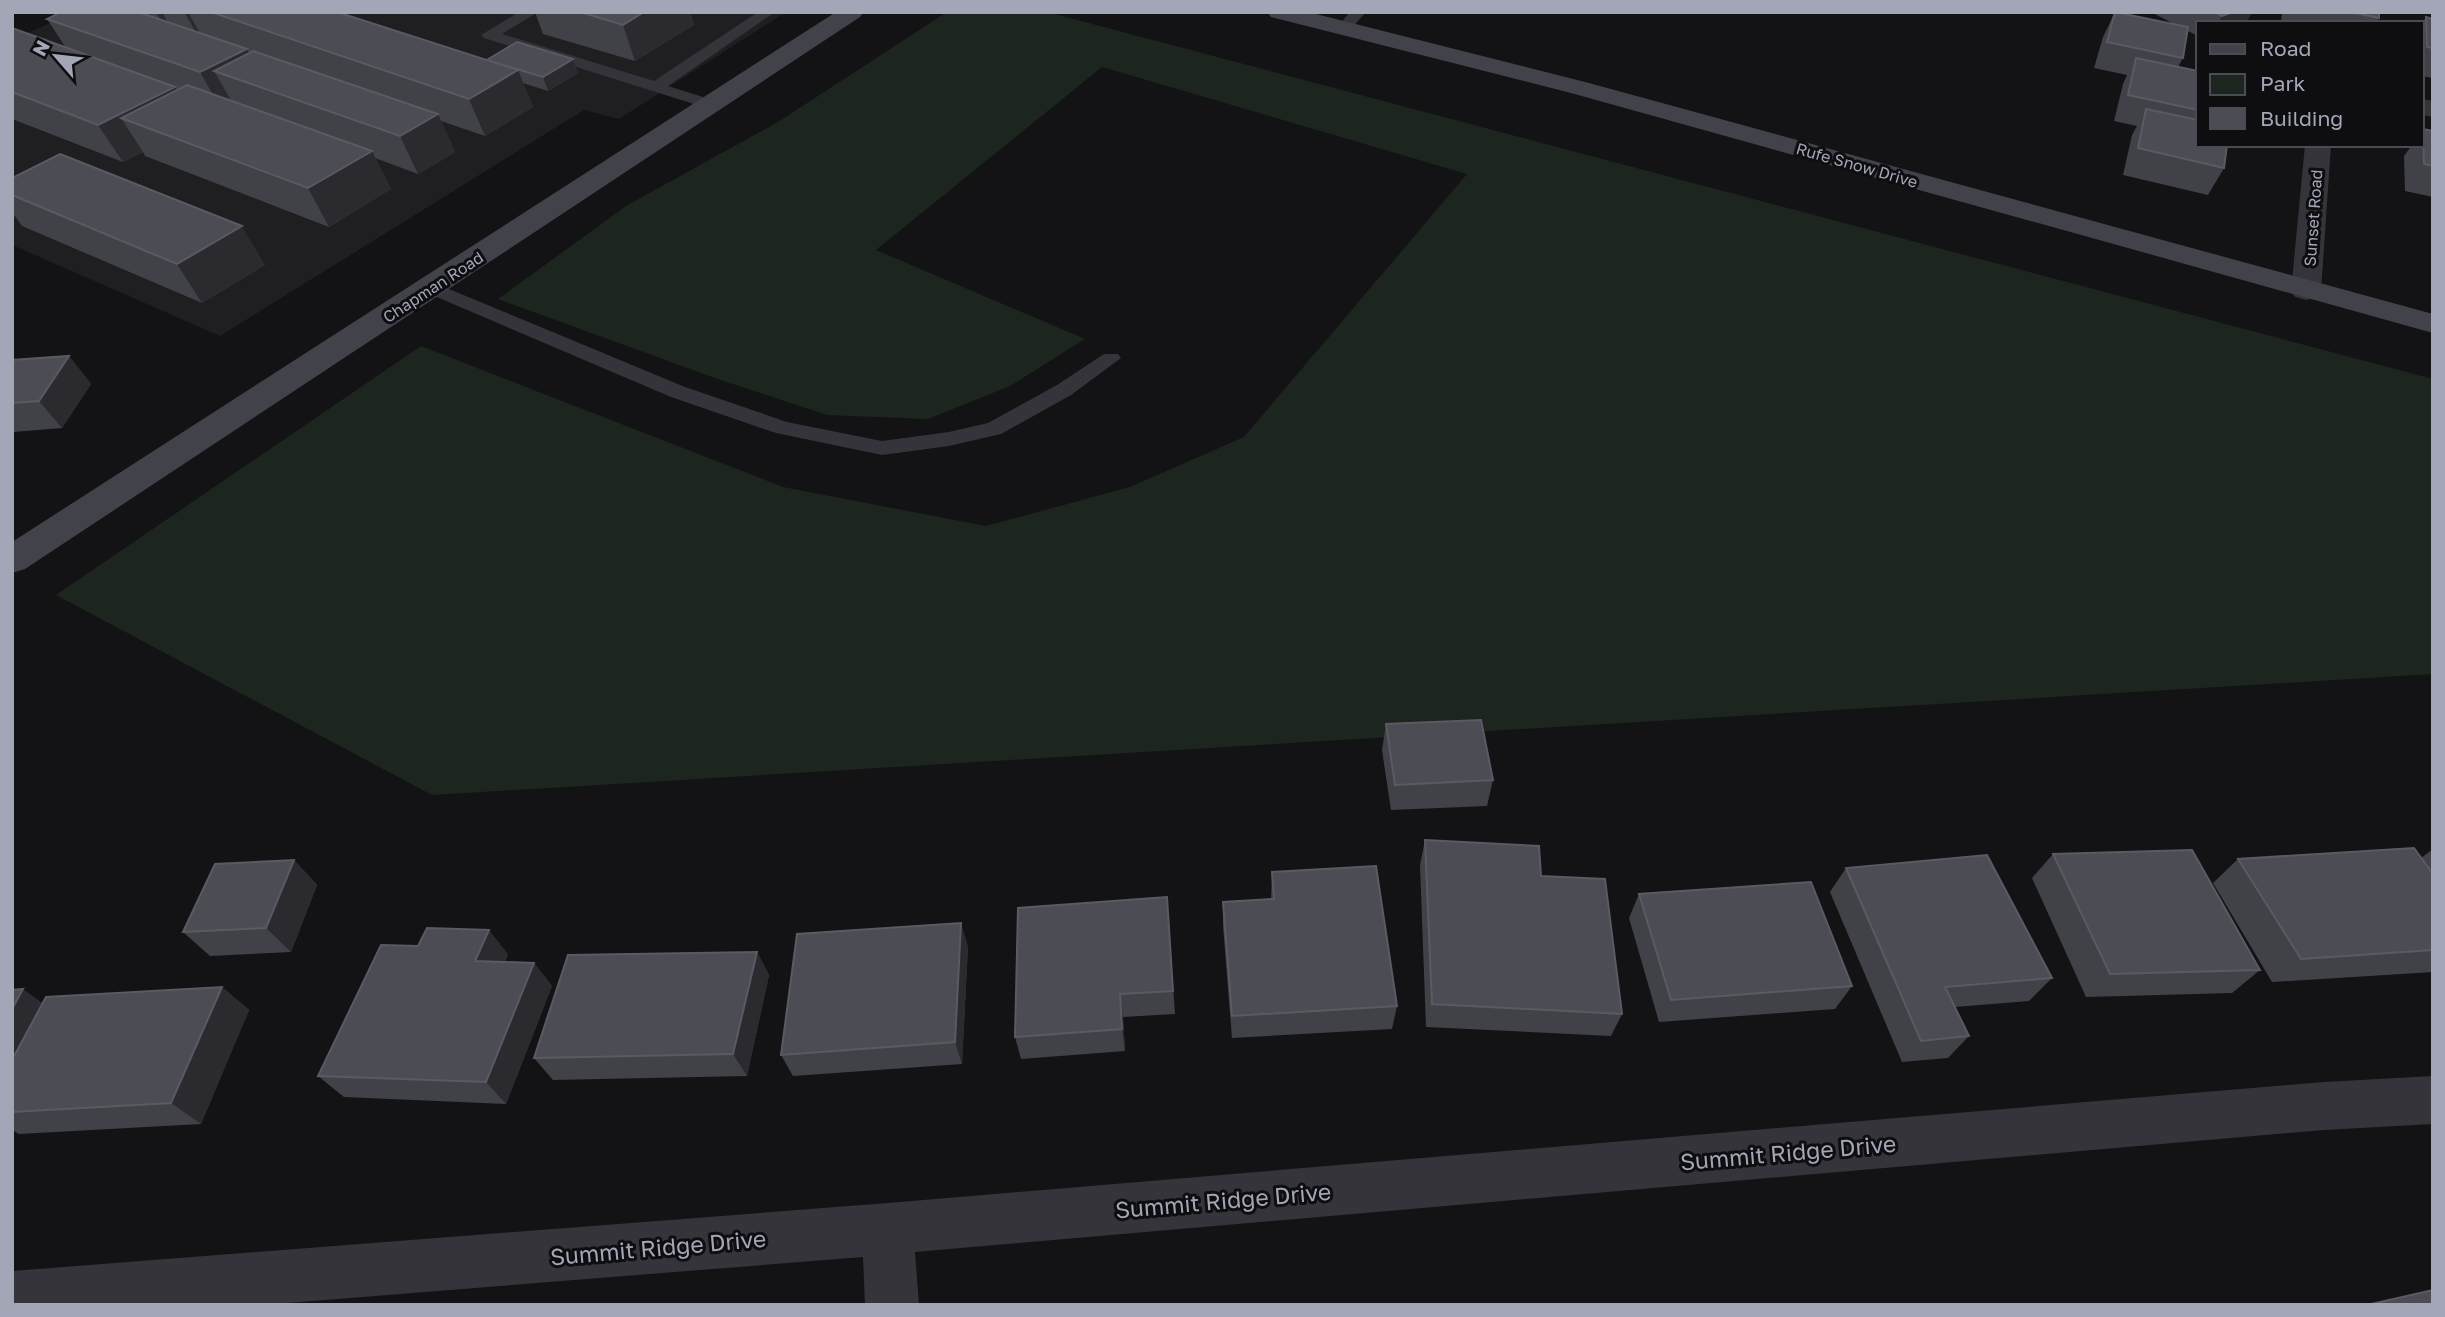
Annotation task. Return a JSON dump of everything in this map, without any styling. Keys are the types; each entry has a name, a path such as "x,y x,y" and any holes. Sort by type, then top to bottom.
{"main road":[{"name":"Chapman Road","path":"12,560 852,12"},
{"name":"Rufe Snow Drive","path":"1279,12 1352,20 1580,88 2433,324"}],"street":[{"name":"Sunset Road","path":"2306,291 2318,147"},
{"name":"Summit Ridge Drive","path":"12,1298 888,1229 2324,1106 2433,1100"},
{"path":"888,1229 892,1305"}],"lane":[{"path":"531,12 489,35 713,105"},
{"path":"656,87 768,12"},
{"path":"432,288 678,392 783,428 882,448 949,439 994,429 1064,390 1111,358"}],"shaded area":[{"path":"75,12 786,12 619,119 584,110 220,336 12,245 12,40"}],"green space":[{"path":"947,12 1047,12 2433,379 2433,674 432,795 56,595 421,346 783,487 986,526 1130,487 1244,437 1467,174 1102,67 876,250 1085,339 1010,386 928,419 827,415 715,378 498,299 626,206 778,122"}],"building":[{"path":"61,12 138,12 247,49 200,72 47,19"},
{"path":"211,12 337,12 518,70 469,99"},
{"path":"580,12 644,12 623,25"},
{"path":"2115,12 2188,27 2183,58 2107,42"},
{"path":"2215,12 2233,12 2222,16"},
{"path":"2351,12 2379,12 2379,18"},
{"path":"2426,17 2433,19 2433,48 2427,47"},
{"path":"12,28 175,87 98,125 12,92"},
{"path":"517,42 573,59 543,77 487,60"},
{"path":"253,51 438,114 400,136 214,71"},
{"path":"2136,58 2196,71 2196,110 2128,95"},
{"path":"187,85 372,151 308,188 121,118"},
{"path":"2146,109 2196,120 2196,147 2227,147 2224,168 2138,148"},
{"path":"2424,129 2433,131 2433,166 2424,164"},
{"path":"60,154 242,226 177,264 12,195 12,178"},
{"path":"69,356 39,401 12,403 12,360"},
{"path":"1481,720 1493,780 1395,785 1386,724"},
{"path":"1425,840 1539,846 1541,876 1605,879 1622,1014 1432,1004"},
{"path":"2414,848 2433,874 2433,950 2301,959 2238,859"},
{"path":"2192,850 2260,970 2110,974 2053,854"},
{"path":"1987,855 2052,978 1945,987 1969,1036 1921,1041 1846,868"},
{"path":"294,860 266,928 183,932 215,864"},
{"path":"1376,866 1397,1006 1232,1016 1223,902 1274,899 1272,872"},
{"path":"1811,882 1852,986 1671,1000 1639,894"},
{"path":"1167,897 1173,991 1120,994 1122,1029 1015,1037 1018,908"},
{"path":"961,923 955,1042 781,1055 797,934"},
{"path":"427,928 489,930 475,961 534,963 486,1082 318,1076 381,945 418,946"},
{"path":"757,952 733,1054 534,1058 568,955"},
{"path":"222,987 171,1103 12,1112 12,1060 46,997"},
{"path":"23,989 12,1009 12,990"},
{"path":"2433,1290 2433,1305 2367,1305"}]}
